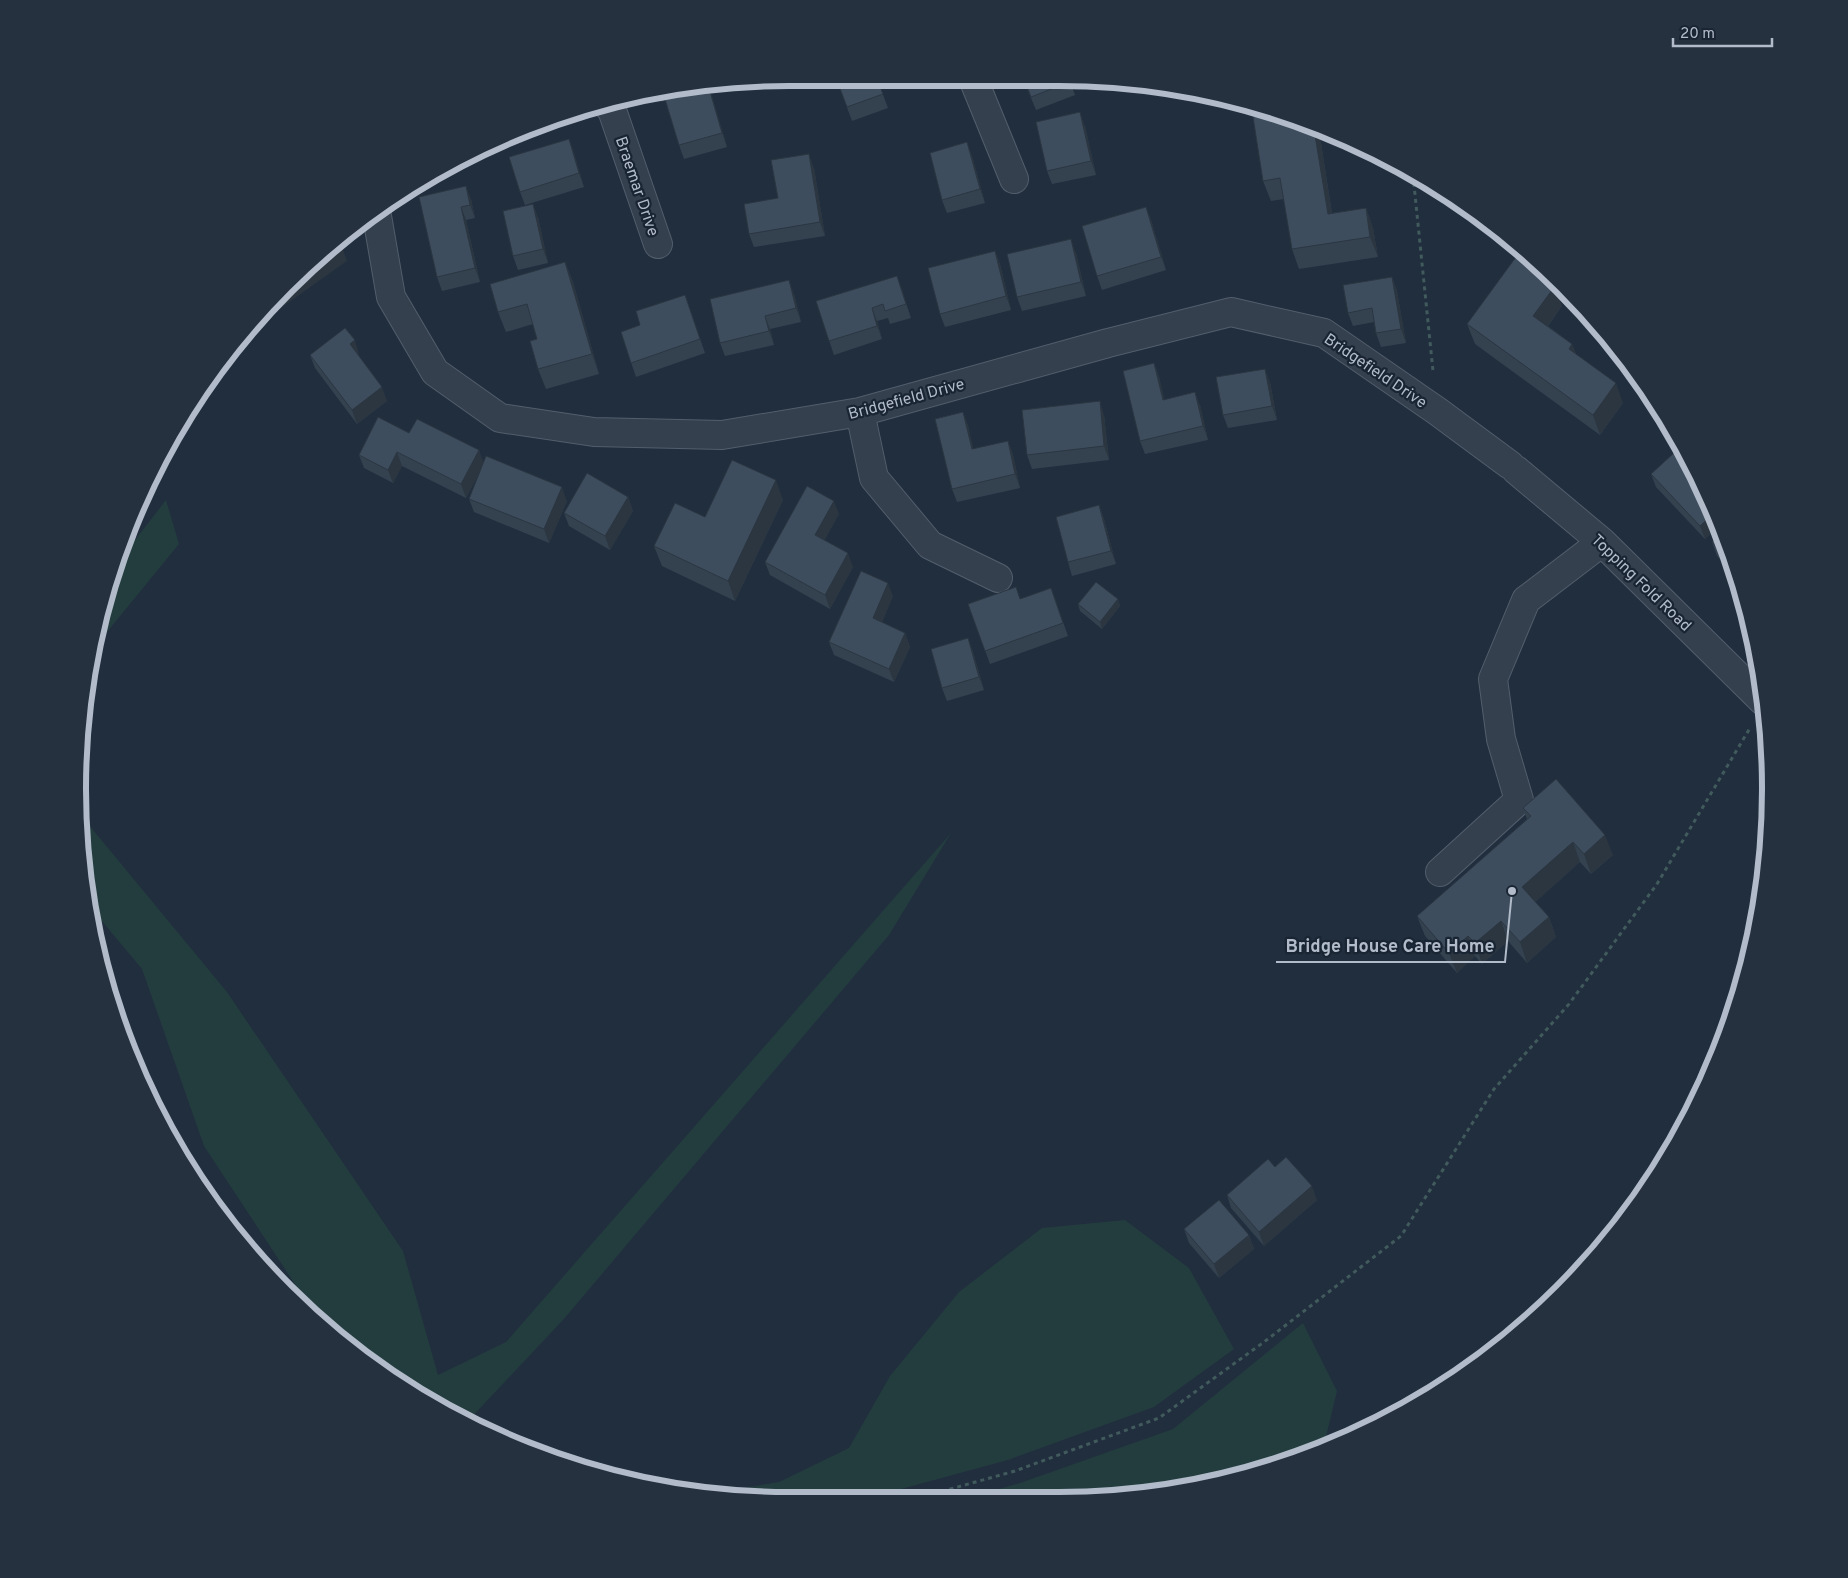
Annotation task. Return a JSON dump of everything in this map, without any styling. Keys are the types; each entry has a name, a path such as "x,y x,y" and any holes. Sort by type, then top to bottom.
{"street":[{"path":"976,86 1014,179"},
{"name":"Braemar Drive","path":"611,109 658,244"},
{"name":"Bridgefield Drive","path":"378,220 391,298 435,372 500,418 594,432 722,435 860,412 1108,343 1231,312 1324,333 1437,411 1513,468"},
{"path":"860,412 874,478 930,545 998,578"},
{"name":"Topping Fold Road","path":"1513,468 1602,542 1757,712"},
{"path":"1440,872 1519,800 1500,739 1493,679 1526,600 1602,542"}],"path":[{"path":"1414,182 1437,411"},
{"path":"940,1492 1015,1471 1159,1418 1264,1342 1401,1236 1494,1088 1569,1004 1657,884 1757,712"}],"green space":[{"path":"166,500 179,544 103,636 110,607 130,546"},
{"path":"87,823 227,992 403,1251 438,1375 506,1342 951,833 889,935 563,1320 473,1416 438,1398 361,1347 302,1295 204,1146 142,969 98,917 92,881"},
{"path":"1125,1220 1189,1268 1234,1349 1154,1407 1008,1460 890,1492 789,1492 735,1489 779,1482 849,1448 890,1376 959,1292 1042,1228"},
{"path":"1303,1323 1337,1391 1325,1439 1241,1468 1151,1486 1059,1492 988,1492 1020,1483 1173,1429"}],"building":[{"path":"839,86 880,86 883,94 847,107"},
{"path":"1027,86 1059,86 1031,97"},
{"path":"710,91 722,133 679,145 665,99"},
{"path":"1080,112 1091,161 1047,171 1036,122"},
{"path":"1260,116 1315,135 1328,214 1366,208 1370,237 1292,249 1280,178 1263,181 1253,117"},
{"path":"569,139 579,173 520,192 509,157"},
{"path":"967,142 980,189 942,200 930,153"},
{"path":"809,154 820,222 749,234 744,204 778,198 771,160"},
{"path":"466,186 470,205 461,207 475,268 437,277 419,197"},
{"path":"533,204 543,249 513,256 503,211"},
{"path":"1146,207 1161,257 1097,276 1082,226"},
{"path":"1071,239 1081,282 1017,297 1007,254"},
{"path":"995,251 1006,296 940,314 928,268"},
{"path":"1516,257 1553,289 1533,316 1572,344 1569,349 1616,383 1593,415 1467,324"},
{"path":"565,262 592,354 538,369 530,341 537,339 527,304 498,312 490,284"},
{"path":"897,276 906,304 885,311 883,304 872,308 877,326 829,341 816,301"},
{"path":"1392,277 1401,329 1376,333 1372,308 1348,313 1343,285"},
{"path":"789,280 796,308 765,316 769,331 720,343 710,299"},
{"path":"685,295 700,339 631,363 621,332 640,325 636,311"},
{"path":"345,328 355,340 350,344 382,387 352,410 310,355"},
{"path":"1154,363 1163,400 1195,392 1203,426 1140,441 1123,371"},
{"path":"1265,369 1272,406 1223,415 1216,377"},
{"path":"1100,401 1104,446 1027,455 1022,410"},
{"path":"963,412 972,449 1008,441 1015,474 952,489 935,419"},
{"path":"378,417 409,433 417,419 479,450 461,484 397,452 388,470 359,455"},
{"path":"1675,452 1708,519 1700,526 1651,474"},
{"path":"486,456 562,487 544,529 469,499"},
{"path":"732,460 776,480 728,581 654,546 675,503 705,517"},
{"path":"587,473 628,497 605,536 564,513"},
{"path":"807,486 834,501 815,535 848,553 825,595 765,562"},
{"path":"1099,505 1111,551 1068,562 1056,517"},
{"path":"1715,539 1719,551 1712,542"},
{"path":"861,571 888,583 873,618 905,633 889,669 829,642"},
{"path":"1096,582 1118,599 1100,622 1078,604"},
{"path":"1016,587 1020,599 1051,588 1063,623 985,651 968,604"},
{"path":"968,638 979,677 942,688 931,649"},
{"path":"1556,779 1605,835 1584,854 1573,842 1522,887 1549,917 1520,942 1501,921 1475,943 1468,936 1449,953 1417,916 1531,816 1523,808"},
{"path":"1286,1157 1312,1186 1259,1232 1227,1195 1268,1159 1275,1167"},
{"path":"1219,1200 1249,1235 1214,1264 1184,1229"}],"place":[{"name":"Bridge House Care Home","path":"1512,891"}]}
